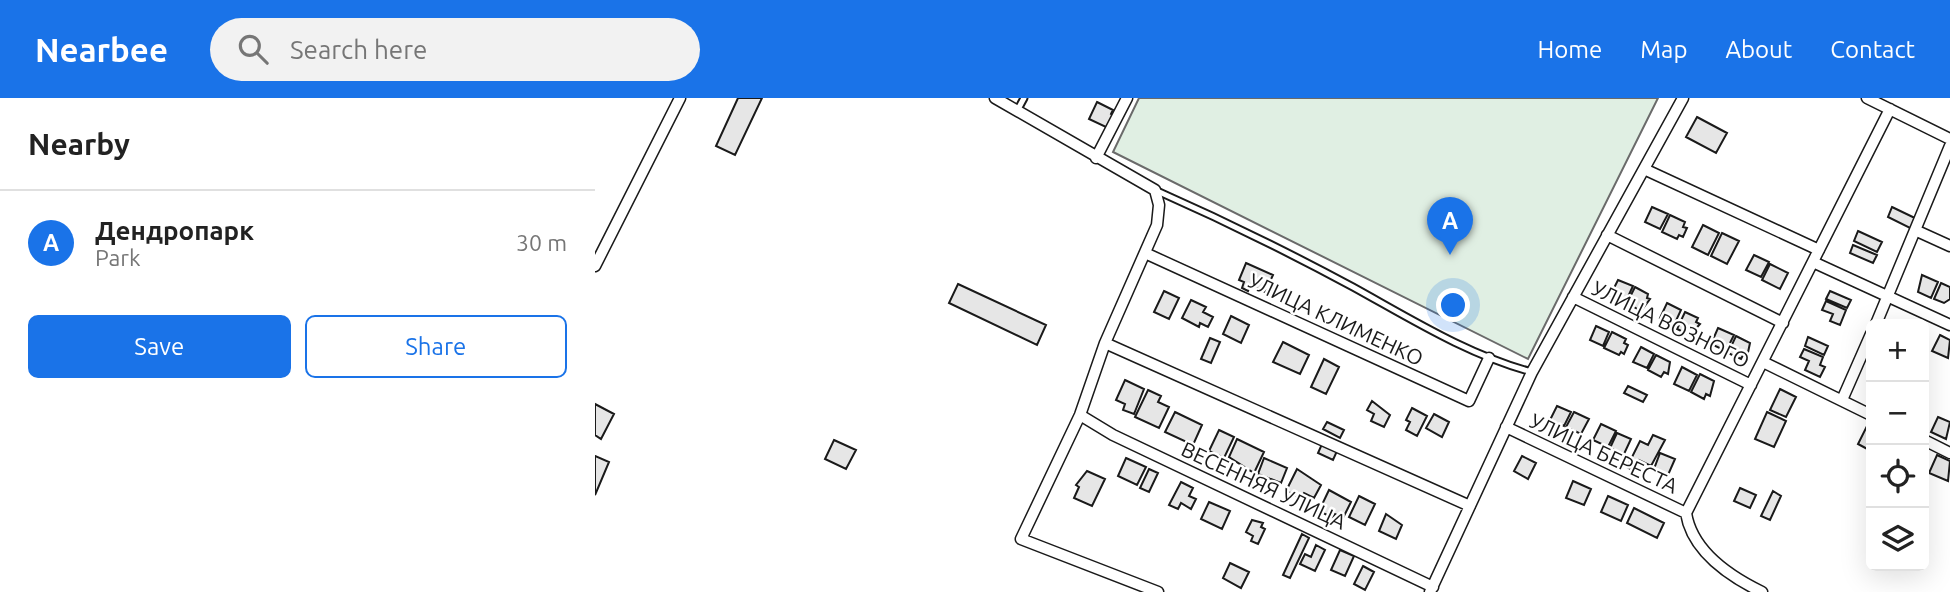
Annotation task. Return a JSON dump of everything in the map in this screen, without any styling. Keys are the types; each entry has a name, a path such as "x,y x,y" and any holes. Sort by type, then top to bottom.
{"street":[{"path":"595,267 680,98"},
{"path":"995,98 1155,190 1159,205 1157,225 1105,343 1080,415 1021,539 1158,592"},
{"path":"1096,158 1127,98"},
{"path":"1431,589 1532,372 1683,98"},
{"path":"1867,98 1950,139"},
{"path":"1762,592 1721,567 1699,547 1688,528 1686,513 1890,109"},
{"path":"1878,319 1950,146"},
{"path":"1644,170 1819,250"},
{"path":"1917,231 1950,246"},
{"path":"1607,235 1783,323"},
{"name":"УЛИЦА КЛИМЕНКО","path":"1145,253 1469,401 1489,358"},
{"path":"1813,262 1950,325"},
{"name":"УЛИЦА ВОЗНОГО","path":"1573,298 1751,385"},
{"path":"1105,343 1470,506"},
{"path":"1842,400 1866,345"},
{"name":"УЛИЦА ВОЗНОГО","path":"1763,362 1866,412"},
{"name":"ВЕСЕННЯЯ УЛИЦА","path":"1080,415 1113,435 1431,589"},
{"name":"УЛИЦА БЕРЕСТА","path":"1506,427 1686,513"},
{"path":"1929,442 1950,453"}],"lane":[{"path":"1017,111 1024,98"},
{"path":"1155,190 1250,232 1489,358 1532,372"}],"green space":[{"path":"1139,98 1658,98 1528,359 1113,152"}],"building":[{"path":"738,98 762,98 735,155 716,146"},
{"path":"1097,102 1113,110 1111,114 1114,116 1108,128 1089,119"},
{"path":"1697,117 1727,133 1716,153 1686,137"},
{"path":"1652,207 1668,214 1660,229 1645,222"},
{"path":"1892,207 1917,219 1912,229 1888,217"},
{"path":"1670,215 1685,222 1683,227 1687,228 1683,237 1679,235 1677,239 1662,232"},
{"path":"1703,225 1719,233 1708,255 1692,247"},
{"path":"1858,231 1882,242 1877,252 1854,241"},
{"path":"1722,233 1739,241 1727,264 1711,256"},
{"path":"1853,245 1877,255 1873,263 1850,253"},
{"path":"1754,255 1769,262 1761,277 1746,270"},
{"path":"1246,263 1273,275 1265,292 1250,285 1248,291 1242,288 1244,282 1239,280"},
{"path":"1770,264 1788,273 1780,289 1762,280"},
{"path":"1922,275 1938,282 1931,298 1918,292"},
{"path":"1618,280 1633,286 1625,303 1610,296"},
{"path":"1941,283 1950,287 1950,299 1944,303 1934,299"},
{"path":"958,284 1046,325 1037,345 949,303"},
{"path":"1635,287 1648,294 1647,298 1650,299 1641,311 1627,303"},
{"path":"1164,291 1179,298 1169,319 1154,312"},
{"path":"1830,291 1851,300 1847,308 1826,299"},
{"path":"1191,300 1206,307 1203,312 1213,317 1208,327 1200,323 1199,327 1182,318"},
{"path":"1826,301 1846,310 1840,325 1830,321 1833,314 1822,310"},
{"path":"1667,303 1681,310 1674,325 1660,318"},
{"path":"1685,312 1698,318 1696,322 1700,324 1690,335 1677,329"},
{"path":"1231,316 1249,325 1241,343 1223,334"},
{"path":"1596,326 1609,332 1603,346 1590,340"},
{"path":"1718,328 1734,335 1726,351 1711,344"},
{"path":"1612,332 1626,339 1624,343 1628,345 1624,354 1621,352 1619,355 1604,348"},
{"path":"1940,335 1950,340 1948,358 1932,351"},
{"path":"1736,336 1750,343 1747,357 1743,355 1741,359 1728,353"},
{"path":"1808,337 1828,346 1824,355 1805,346"},
{"path":"1210,338 1220,342 1211,363 1201,359"},
{"path":"1283,342 1309,355 1300,374 1273,362"},
{"path":"1641,347 1654,354 1647,368 1633,362"},
{"path":"1804,349 1823,357 1820,365 1825,367 1820,377 1805,370 1809,361 1800,357"},
{"path":"1656,355 1670,362 1668,374 1664,372 1661,377 1648,370"},
{"path":"1324,359 1339,367 1326,394 1311,387"},
{"path":"1682,367 1697,375 1689,391 1674,384"},
{"path":"1700,374 1714,381 1710,396 1706,394 1704,399 1691,392"},
{"path":"1125,380 1144,389 1134,414 1123,410 1125,404 1116,400"},
{"path":"1628,386 1647,395 1643,402 1624,393"},
{"path":"1780,389 1796,397 1786,417 1770,410"},
{"path":"1148,390 1161,396 1158,402 1169,407 1159,428 1135,417"},
{"path":"1372,401 1390,415 1384,427 1371,421 1374,414 1367,410"},
{"path":"595,404 614,414 601,439 595,435"},
{"path":"1557,406 1571,412 1564,426 1550,420"},
{"path":"1412,408 1427,416 1417,436 1406,430 1410,422 1406,420"},
{"path":"1175,412 1202,425 1193,445 1165,432"},
{"path":"1574,412 1589,419 1581,434 1566,427"},
{"path":"1767,412 1786,421 1774,447 1755,439"},
{"path":"1434,414 1449,422 1442,437 1426,428"},
{"path":"1938,417 1950,422 1946,439 1931,432"},
{"path":"1327,422 1344,430 1340,438 1323,429"},
{"path":"1601,424 1616,431 1608,447 1593,440"},
{"path":"1866,428 1866,448 1858,444"},
{"path":"1219,430 1234,437 1224,458 1209,451"},
{"path":"1617,433 1631,439 1624,454 1610,448"},
{"path":"1653,435 1665,440 1651,466 1639,460 1634,471 1627,467 1640,441 1648,445"},
{"path":"1237,439 1264,452 1254,473 1229,457"},
{"path":"834,440 856,450 846,469 825,459"},
{"path":"1322,444 1337,451 1333,460 1318,453"},
{"path":"1660,453 1675,459 1668,475 1654,469"},
{"path":"1937,455 1950,461 1948,481 1929,473"},
{"path":"595,456 609,462 595,495"},
{"path":"1522,456 1536,463 1528,479 1514,471"},
{"path":"1126,458 1146,467 1137,485 1118,476"},
{"path":"1264,458 1287,468 1281,483 1258,474"},
{"path":"1149,469 1158,473 1149,492 1140,488"},
{"path":"1297,469 1321,485 1314,498 1304,493 1301,498 1286,491"},
{"path":"1087,471 1105,479 1092,506 1074,498 1079,487 1076,485"},
{"path":"1573,481 1591,489 1584,505 1566,498"},
{"path":"1181,482 1193,488 1189,496 1196,499 1191,509 1181,503 1178,509 1169,505"},
{"path":"1740,488 1756,495 1750,508 1734,501"},
{"path":"1329,490 1351,502 1343,518 1335,514 1333,518 1319,511"},
{"path":"1773,491 1781,496 1770,520 1761,516"},
{"path":"1359,496 1375,504 1365,525 1349,517"},
{"path":"1608,496 1628,505 1621,521 1601,512"},
{"path":"1209,502 1230,511 1222,529 1201,519"},
{"path":"1634,508 1664,523 1657,538 1627,523"},
{"path":"1386,514 1402,525 1396,539 1379,531"},
{"path":"1252,520 1263,523 1261,527 1265,529 1258,544 1251,541 1253,536 1246,532"},
{"path":"1302,534 1309,538 1290,578 1283,575"},
{"path":"1316,545 1325,550 1315,571 1300,564 1305,554 1311,557"},
{"path":"1340,550 1354,556 1345,576 1331,570"},
{"path":"1230,563 1249,572 1241,588 1223,578"},
{"path":"1363,566 1374,572 1365,590 1354,584"}],"place":[{"name":"Дендропарк","path":"1450,255"}]}
